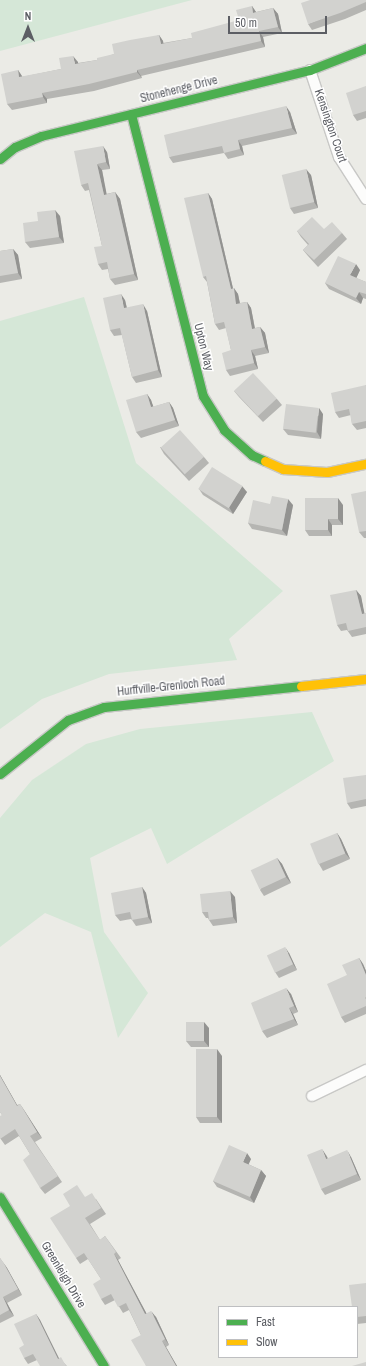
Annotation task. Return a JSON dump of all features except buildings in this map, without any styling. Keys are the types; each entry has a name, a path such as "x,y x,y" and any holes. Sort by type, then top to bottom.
{"street":[{"name":"Stonehenge Drive","path":"0,159 15,147 41,136 310,70 366,48"},
{"name":"Kensington Court","path":"310,70 339,157 366,199"},
{"name":"Upton Way","path":"131,114 198,377 204,396 224,430 252,455 283,469 327,472 366,464"},
{"name":"Hurffville-Grenloch Road","path":"0,774 15,760 68,720 104,707 366,679"},
{"path":"312,1096 366,1070"},
{"name":"Greenleigh Drive","path":"0,1197 104,1366"}],"green space":[{"path":"0,0 192,0 0,51"},
{"path":"84,297 136,463 283,591 229,639 237,660 109,674 42,699 0,729 0,321"},
{"path":"312,712 334,761 167,864 151,828 90,858 104,932 148,993 118,1038 91,932 45,913 0,947 0,818 32,780 86,744 140,729"}],"traffic: fast":[{"path":"0,159 15,147 41,136 310,70 366,48"},
{"path":"131,114 203,396 224,430 252,455 265,461"},
{"path":"0,774 68,720 104,707 301,686"},
{"path":"0,1197 104,1366"}],"traffic: slow":[{"path":"265,461 283,469 327,472 366,464"},
{"path":"301,686 366,679"}]}
